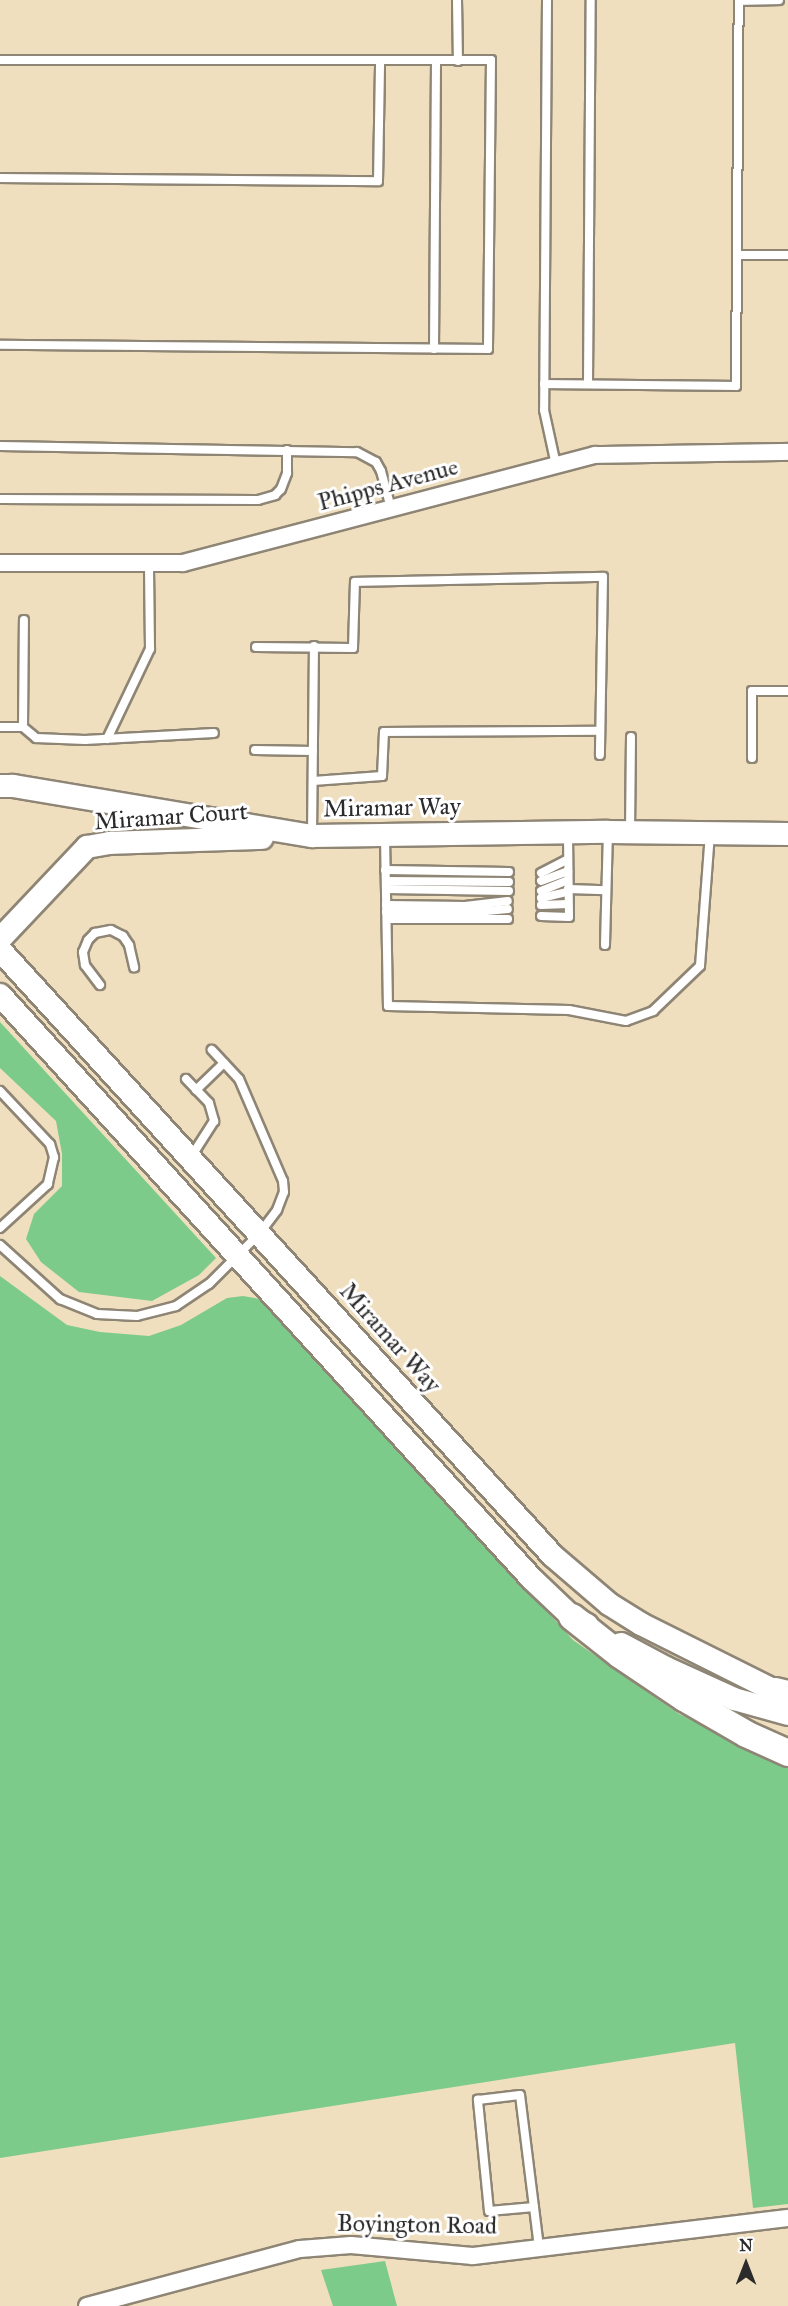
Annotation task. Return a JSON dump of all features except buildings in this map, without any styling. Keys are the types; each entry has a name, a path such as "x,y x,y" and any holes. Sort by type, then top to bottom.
{"main road":[{"name":"Miramar Way","path":"0,786 13,786 312,836 619,832 788,834"},
{"name":"Miramar Court","path":"0,939 87,847 110,843 312,836"},
{"name":"Miramar Way","path":"0,950 553,1556 609,1604 640,1624 783,1695"},
{"path":"0,995 532,1579 572,1617 620,1655 684,1698 746,1734 788,1754"},
{"path":"572,1617 666,1668 734,1699 788,1714"}],"street":[{"name":"Phipps Avenue","path":"0,563 183,563 391,510 595,454 788,452"},
{"name":"Boyington Road","path":"87,2306 300,2249 351,2245 473,2256 788,2218"}],"lane":[{"path":"458,0 458,61"},
{"path":"547,0 544,410 556,465"},
{"path":"588,384 591,0"},
{"path":"544,384 736,386 739,0 779,0"},
{"path":"0,60 491,60 488,349 0,345"},
{"path":"0,178 378,181 380,61"},
{"path":"434,349 436,61"},
{"path":"737,255 788,255"},
{"path":"0,446 357,452 367,456 381,471 391,510"},
{"path":"0,499 267,498 275,495 285,481 287,450"},
{"path":"107,739 150,649 149,563"},
{"path":"256,647 353,648 355,582 603,577 600,755"},
{"path":"23,726 24,620"},
{"path":"312,836 314,646"},
{"path":"752,758 752,692 788,691"},
{"path":"0,727 23,726 36,738 107,739 214,733"},
{"path":"313,782 382,776 384,732 600,731"},
{"path":"604,945 606,890 619,832 631,737"},
{"path":"255,750 313,751"},
{"path":"541,916 569,917 568,833"},
{"path":"385,836 388,1006 569,1010 626,1021 653,1011 700,966 710,833"},
{"path":"568,859 541,877 568,871"},
{"path":"385,870 509,882 386,885"},
{"path":"568,904 541,898 568,887 606,890"},
{"path":"465,906 508,910 386,912 465,906"},
{"path":"100,985 86,965 83,952 88,940 95,933 111,930 123,936 129,945 134,967"},
{"path":"0,1245 28,1274 60,1299 97,1314 137,1316 176,1306 209,1284 259,1234 281,1203 284,1192 284,1181 239,1079 212,1050"},
{"path":"196,1090 224,1063"},
{"path":"186,1078 208,1103 214,1121 191,1158"},
{"path":"0,1090 50,1144 54,1157 48,1184 0,1228"},
{"path":"534,2207 489,2211 478,2100 520,2095 534,2207 539,2248"}],"green space":[{"path":"0,1022 216,1258 199,1275 152,1301 79,1292 41,1262 26,1239 34,1214 62,1186 62,1154 56,1121 0,1068"},
{"path":"0,1276 67,1325 100,1332 149,1336 181,1325 227,1298 243,1296 265,1300 573,1640 679,1714 788,1761 788,2204 753,2208 735,2043 0,2158"},
{"path":"385,2261 397,2306 333,2306 321,2270"}]}
